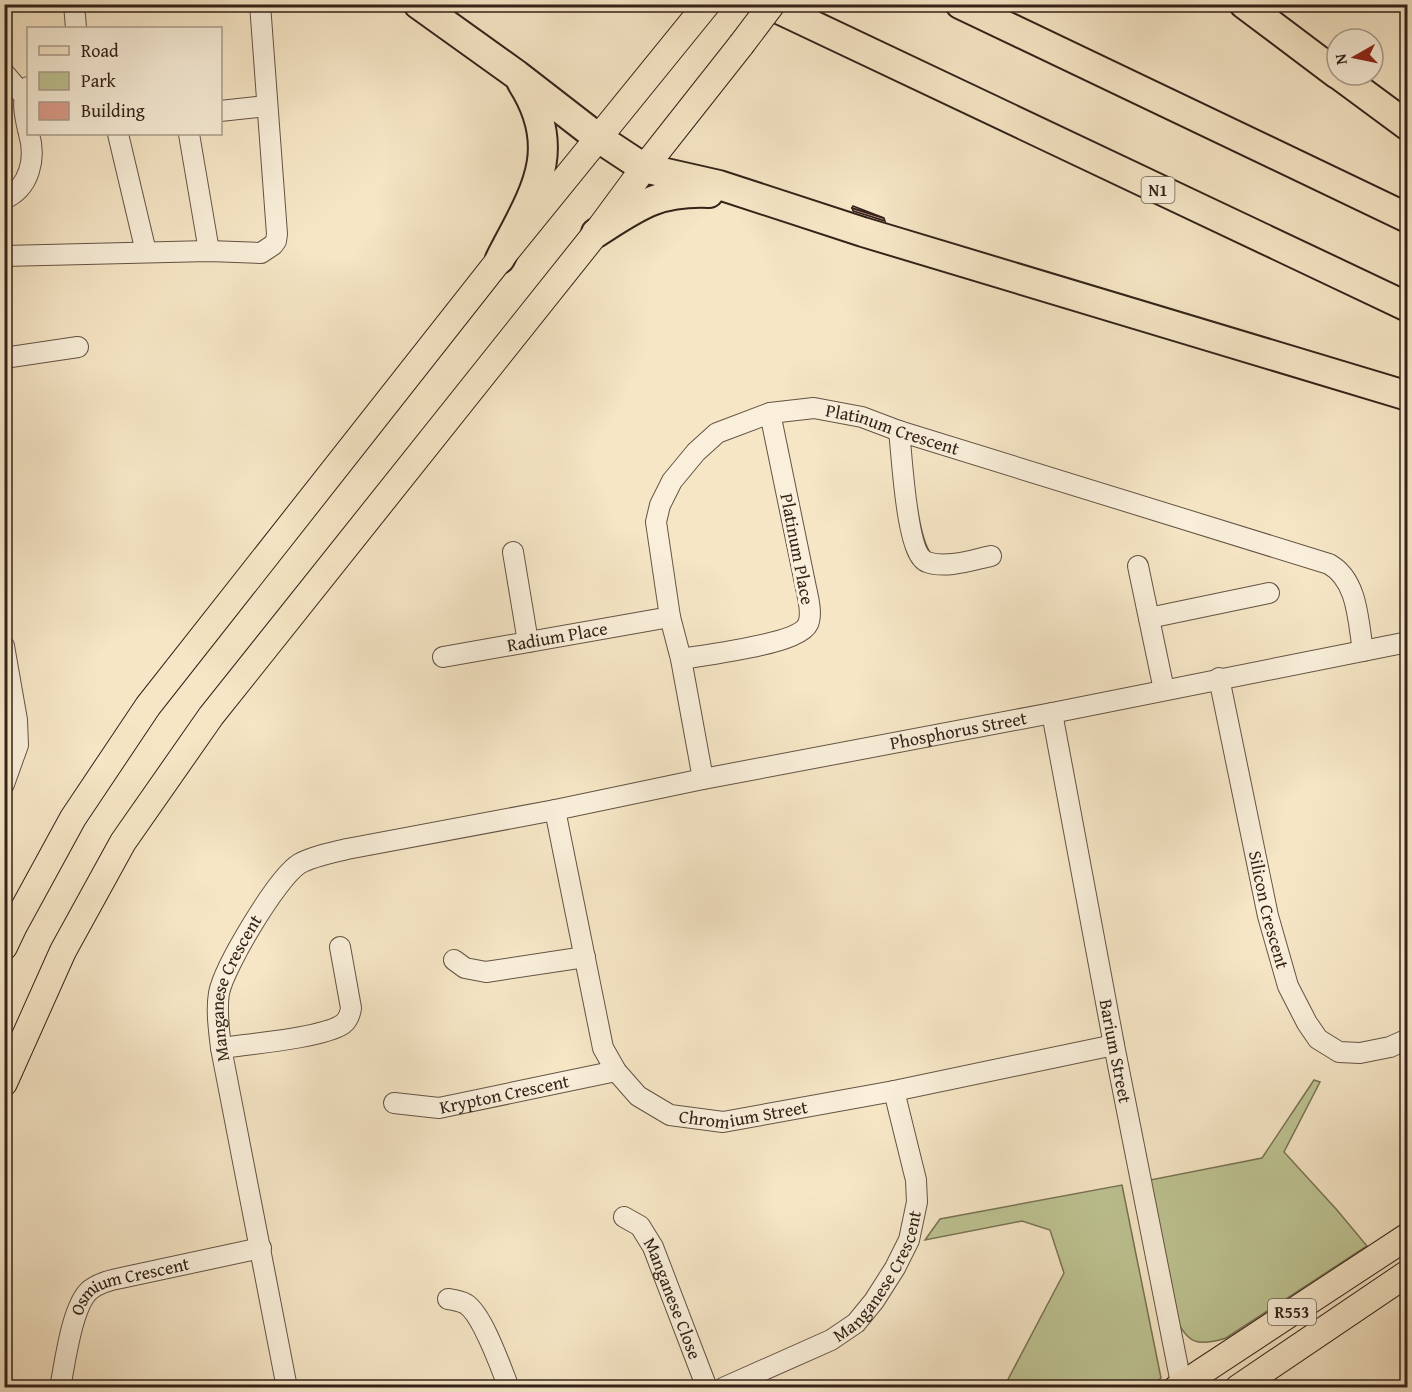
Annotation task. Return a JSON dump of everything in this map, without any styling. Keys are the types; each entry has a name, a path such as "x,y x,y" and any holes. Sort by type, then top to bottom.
{"highway":[{"path":"418,4 517,75 597,137 644,168 719,185 863,232 1407,396"},
{"name":"N1","path":"770,4 1407,307"},
{"path":"960,4 1407,218"},
{"path":"1244,4 1325,64"},
{"path":"500,259 536,189 543,156 543,136 538,114 517,75"},
{"path":"1355,87 1407,126"},
{"path":"596,233 642,204 666,195 687,192 750,195"}],"main road":[{"path":"4,1083 63,951 123,842 204,725 596,233 770,4"},
{"path":"8,933 73,818 148,706 597,137 703,9"},
{"name":"R553","path":"1180,1386 1407,1236"},
{"name":"R553","path":"1238,1388 1407,1273"}],"street":[{"path":"74,4 76,27"},
{"path":"4,256 209,251 261,253 268,250 276,241 260,4"},
{"path":"4,73 26,91 24,110 27,123"},
{"path":"222,111 267,106"},
{"path":"4,200 20,189 27,178 31,163 32,145 30,135"},
{"path":"118,135 146,252"},
{"path":"189,135 209,251"},
{"path":"4,358 78,347"},
{"name":"Platinum Crescent","path":"702,779 681,659 670,617 656,522 660,505 672,481 696,452 717,433 770,413 814,408 862,417 899,431 1329,564 1343,574 1349,585 1363,651"},
{"name":"Platinum Place","path":"681,659 784,640 801,632 808,623 809,610 805,583 770,413"},
{"path":"899,431 910,527 918,555 925,562 935,564 955,564 991,556"},
{"path":"513,552 528,642"},
{"path":"1138,566 1164,690"},
{"path":"1149,618 1269,593"},
{"name":"Radium Place","path":"442,657 670,617"},
{"path":"1363,651 1407,642"},
{"path":"4,646 11,721 18,745 4,784"},
{"name":"Phosphorus Street","path":"555,810 702,779 1363,651"},
{"name":"Silicon Crescent","path":"1220,678 1268,916 1288,986 1307,1023 1318,1040 1339,1052 1360,1053 1390,1047 1407,1039"},
{"name":"Barium Street","path":"1052,713 1180,1386"},
{"name":"Chromium Street","path":"555,810 603,1048 616,1071 638,1096 670,1115 723,1122 894,1091 1114,1045"},
{"name":"Manganese Crescent","path":"286,1388 221,1048 219,991 228,968 242,939 297,865 318,856 347,849 555,810"},
{"path":"221,1048 316,1034 343,1024 350,1017 351,1008 340,947"},
{"path":"454,960 465,968 486,972 585,957"},
{"name":"Krypton Crescent","path":"394,1103 439,1108 616,1071"},
{"name":"Manganese Crescent","path":"723,1388 831,1340 856,1323 895,1269 909,1240 918,1202 916,1179 894,1091"},
{"name":"Manganese Close","path":"624,1217 640,1226 653,1247 707,1388"},
{"name":"Osmium Crescent","path":"60,1388 74,1320 83,1297 91,1289 106,1281 261,1248"},
{"path":"448,1299 467,1305 475,1312 509,1388"}],"green space":[{"path":"1314,1080 1320,1082 1284,1152 1367,1246 1226,1338 1208,1342 1194,1341 1184,1333 1175,1316 1150,1180 1262,1158"},
{"path":"1122,1185 1161,1378 1148,1387 1004,1387 1064,1273 1050,1230 1022,1221 925,1240 940,1219"}],"building":[{"path":"853,206 884,218 852,208"}]}
